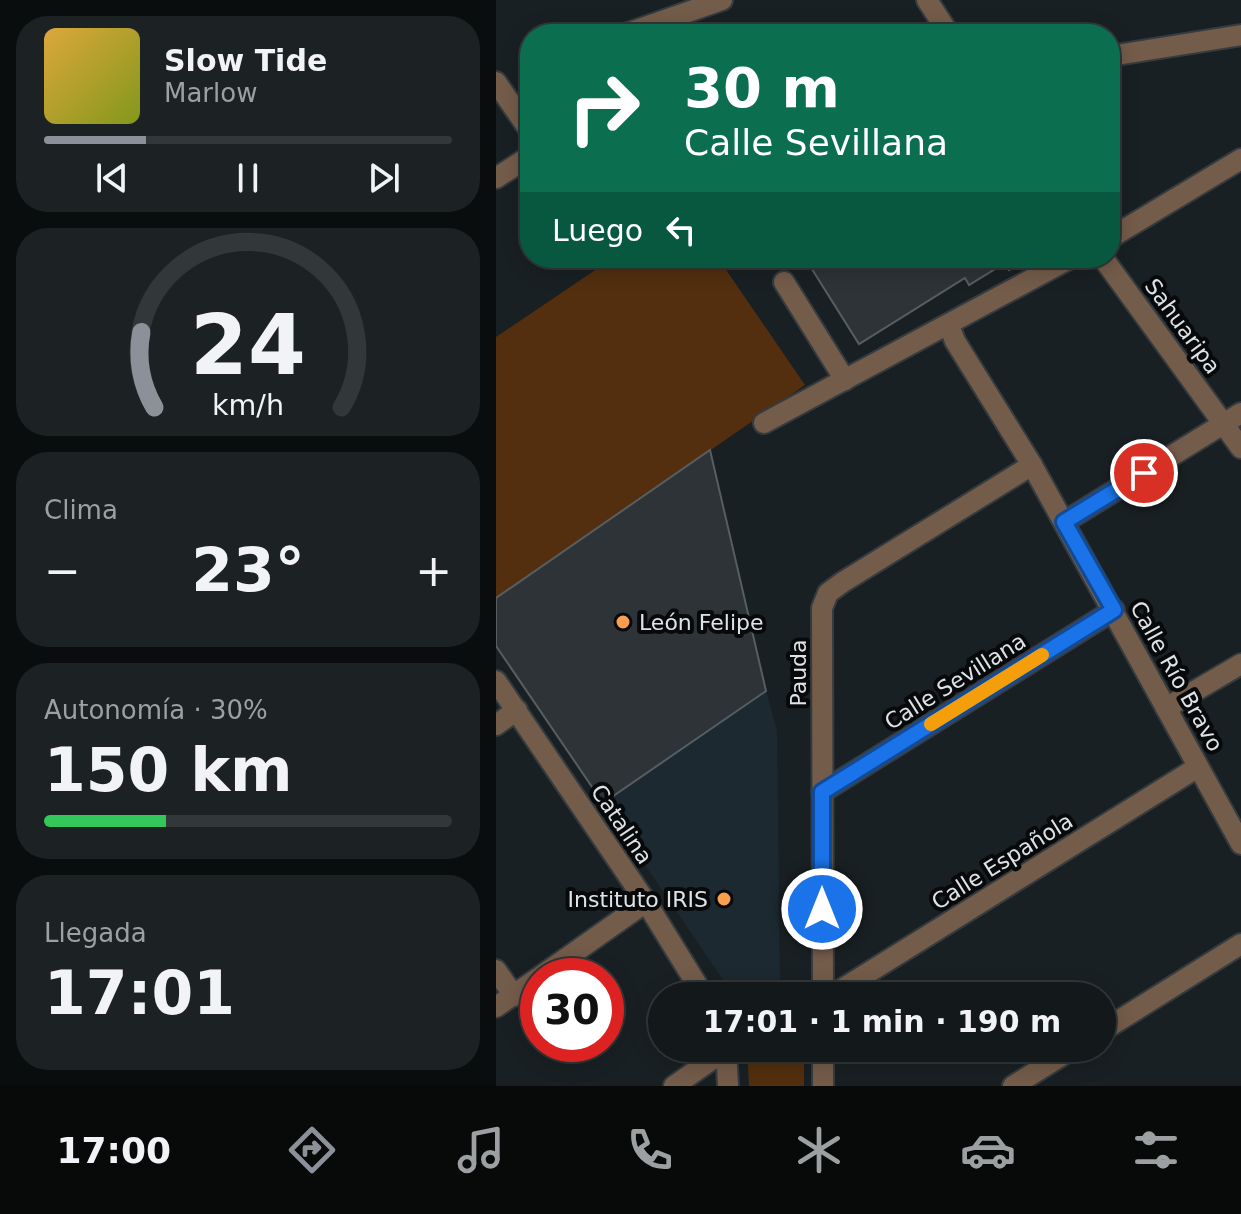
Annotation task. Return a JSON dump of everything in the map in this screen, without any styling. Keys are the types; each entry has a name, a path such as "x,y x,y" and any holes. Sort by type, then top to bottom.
{"street":[{"path":"654,24 722,0"},
{"path":"927,0 943,24"},
{"path":"1120,54 1241,35"},
{"path":"496,82 520,117"},
{"path":"1120,232 1241,159"},
{"path":"496,178 520,162"},
{"path":"764,423 1053,268"},
{"name":"Sahuaripa","path":"1111,268 1233,418 1241,448"},
{"path":"784,282 845,380"},
{"name":"Calle Río Bravo","path":"949,325 955,341 1032,465 1114,610 1241,844"},
{"path":"1064,522 1233,418"},
{"name":"Pauda","path":"823,982 822,608 828,593 1032,465"},
{"name":"Calle Sevillana","path":"822,792 1114,610"},
{"path":"1166,708 1241,664"},
{"name":"Catalina","path":"496,681 646,902 695,982"},
{"path":"496,725 517,710"},
{"name":"Calle Española","path":"853,982 1198,767"},
{"path":"567,958 646,902"},
{"path":"1116,1022 1241,944"},
{"path":"496,970 505,1002"},
{"path":"674,1086 707,1062"},
{"path":"727,1062 728,1086"},
{"path":"823,1062 823,1086"},
{"path":"1013,1086 1052,1062"}],"shaded area":[{"path":"598,268 725,268 805,385 496,598 496,337"},
{"name":"Instituto IRIS","path":"766,691 777,731 780,982 724,982 603,803"},
{"path":"804,1062 804,1086 749,1086 748,1064"}],"building":[{"path":"811,268 997,268 969,285 965,278 859,344"},
{"name":"León Felipe","path":"710,450 766,691 603,803 496,646 496,598"}],"slow traffic":[{"path":"931,724 1042,655"}],"place":[{"name":"León Felipe","path":"623,622"},
{"name":"Instituto IRIS","path":"724,899"}],"route":[{"path":"822,909 822,792 1114,610 1064,522 1144,473"}]}
